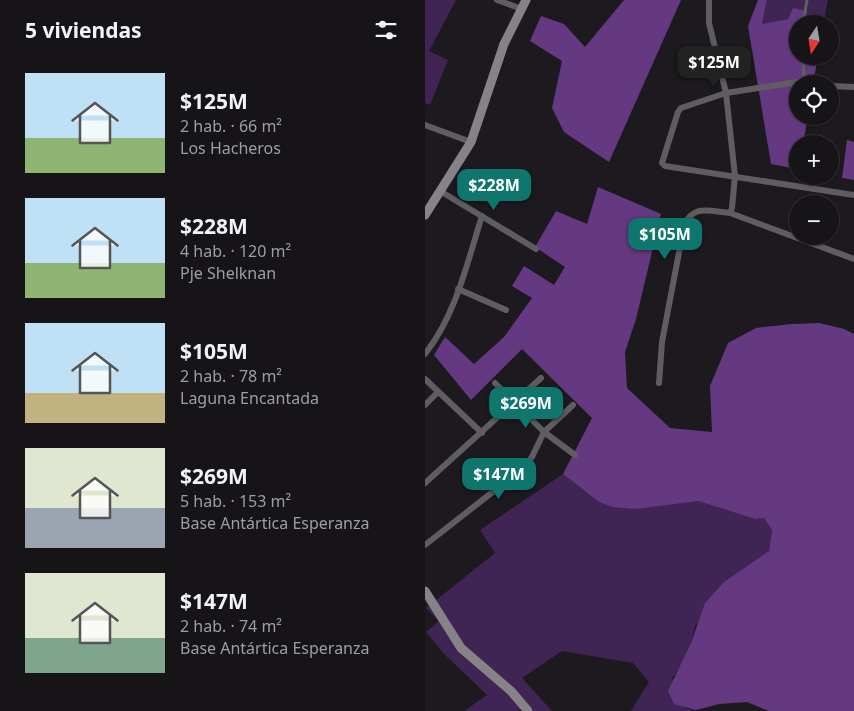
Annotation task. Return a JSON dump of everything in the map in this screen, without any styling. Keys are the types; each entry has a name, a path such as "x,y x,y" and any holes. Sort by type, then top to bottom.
{"street":[{"path":"497,0 522,10"},
{"path":"425,215 471,142 496,65 527,0"},
{"path":"709,0 709,22 726,93 735,176 730,213"},
{"path":"789,83 726,93 681,108 662,160 665,166 854,195"},
{"path":"839,86 854,87"},
{"path":"425,125 471,142"},
{"path":"440,191 535,249"},
{"path":"659,383 662,342 684,226 688,216 695,211 730,213 854,259"},
{"path":"425,354 437,339 459,289 482,216"},
{"path":"459,289 506,310"},
{"path":"425,483 541,378"},
{"path":"425,379 482,433"},
{"path":"495,383 544,432 575,455"},
{"path":"425,406 438,392"},
{"path":"425,545 522,470 532,457 544,432 573,406"},
{"path":"425,592 461,648 511,692 528,711"}],"lane":[{"path":"804,15 807,0"}],"shaded area":[{"path":"425,0 456,0 429,51 448,60 430,105 425,103"},
{"path":"624,0 681,0 609,162 564,132 552,108 562,61 530,41 541,16 564,24 585,47"},
{"path":"758,0 767,0 762,24 788,19 789,17 789,65 816,65 815,75 789,75 789,125 806,125 805,135 789,135 789,167 771,164 748,26"},
{"path":"767,0 828,0 825,15 789,15 789,19 762,24"},
{"path":"793,8 807,11 806,15 790,15"},
{"path":"847,140 854,142 854,180 842,178"},
{"path":"598,187 661,214 636,319 625,352 627,388 670,428 712,432 710,386 728,343 756,328 819,323 844,329 854,334 854,711 769,711 747,702 719,704 696,710 674,704 668,691 691,643 705,603 724,582 769,551 772,530 764,518 755,519 698,501 635,509 613,507 599,502 563,474 592,418 522,349 471,400 434,355 445,337 474,364 504,337 532,298 512,286 524,266 554,285 565,267 535,247 556,211 587,224"},
{"path":"563,474 599,502 698,501 755,519 764,517 772,530 769,551 758,560 695,626 691,643 680,667 672,678 686,708 696,711 631,711 649,682 633,663 562,651 522,678 552,711 528,711 524,707 518,711 464,711 487,695 443,653 426,632 439,621 426,608 495,553 480,530"}]}
